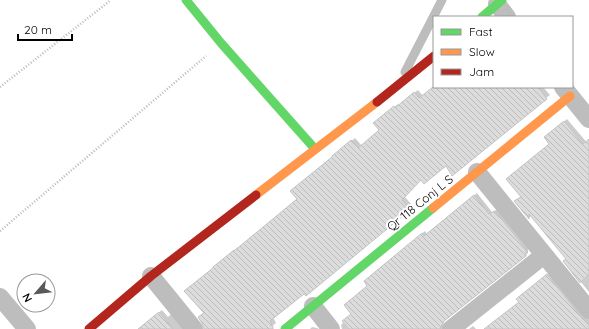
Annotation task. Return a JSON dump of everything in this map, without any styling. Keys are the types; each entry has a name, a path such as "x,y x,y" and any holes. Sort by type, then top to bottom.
{"street":[{"path":"186,0 315,149"},
{"path":"89,329 151,276 433,57"},
{"path":"567,91 589,119"},
{"name":"Qr 118 Conj L S","path":"284,329 477,172 567,91"},
{"path":"477,172 589,310"},
{"path":"451,329 544,255"},
{"path":"151,276 194,329"},
{"path":"0,297 27,329"},
{"path":"313,306 331,329"}],"lane":[{"path":"434,16 442,0"},
{"path":"397,86 433,17"}],"path":[{"path":"0,87 111,0"},
{"path":"0,231 222,43"}],"building":[{"path":"433,87 539,88 547,99 452,176 446,166 424,184 421,180 402,200 410,210 306,296 304,294 270,321 273,329 204,329 198,317 204,313 184,291 297,199 290,191 351,140 358,148 379,130 373,123 394,106 395,108 414,92 419,98"},
{"path":"564,121 583,144 589,139 589,274 580,283 563,261 566,259 529,214 529,219 514,201 521,197 506,179 549,144 544,137"},
{"path":"474,195 489,214 495,211 526,249 526,256 444,321 440,329 349,329 342,321 351,314 344,305 367,286 364,281 422,233 424,236"},
{"path":"547,274 581,317 586,320 589,324 589,329 484,329 519,302 516,299"},
{"path":"159,312 173,329 138,329"}],"traffic: fast":[{"path":"186,0 221,43 315,149"},
{"path":"483,16 502,0"},
{"path":"285,329 433,208"}],"traffic: slow":[{"path":"433,208 570,96"},
{"path":"256,195 377,102"}],"traffic: jam":[{"path":"377,102 433,57"},
{"path":"89,329 151,276 256,195"}]}
